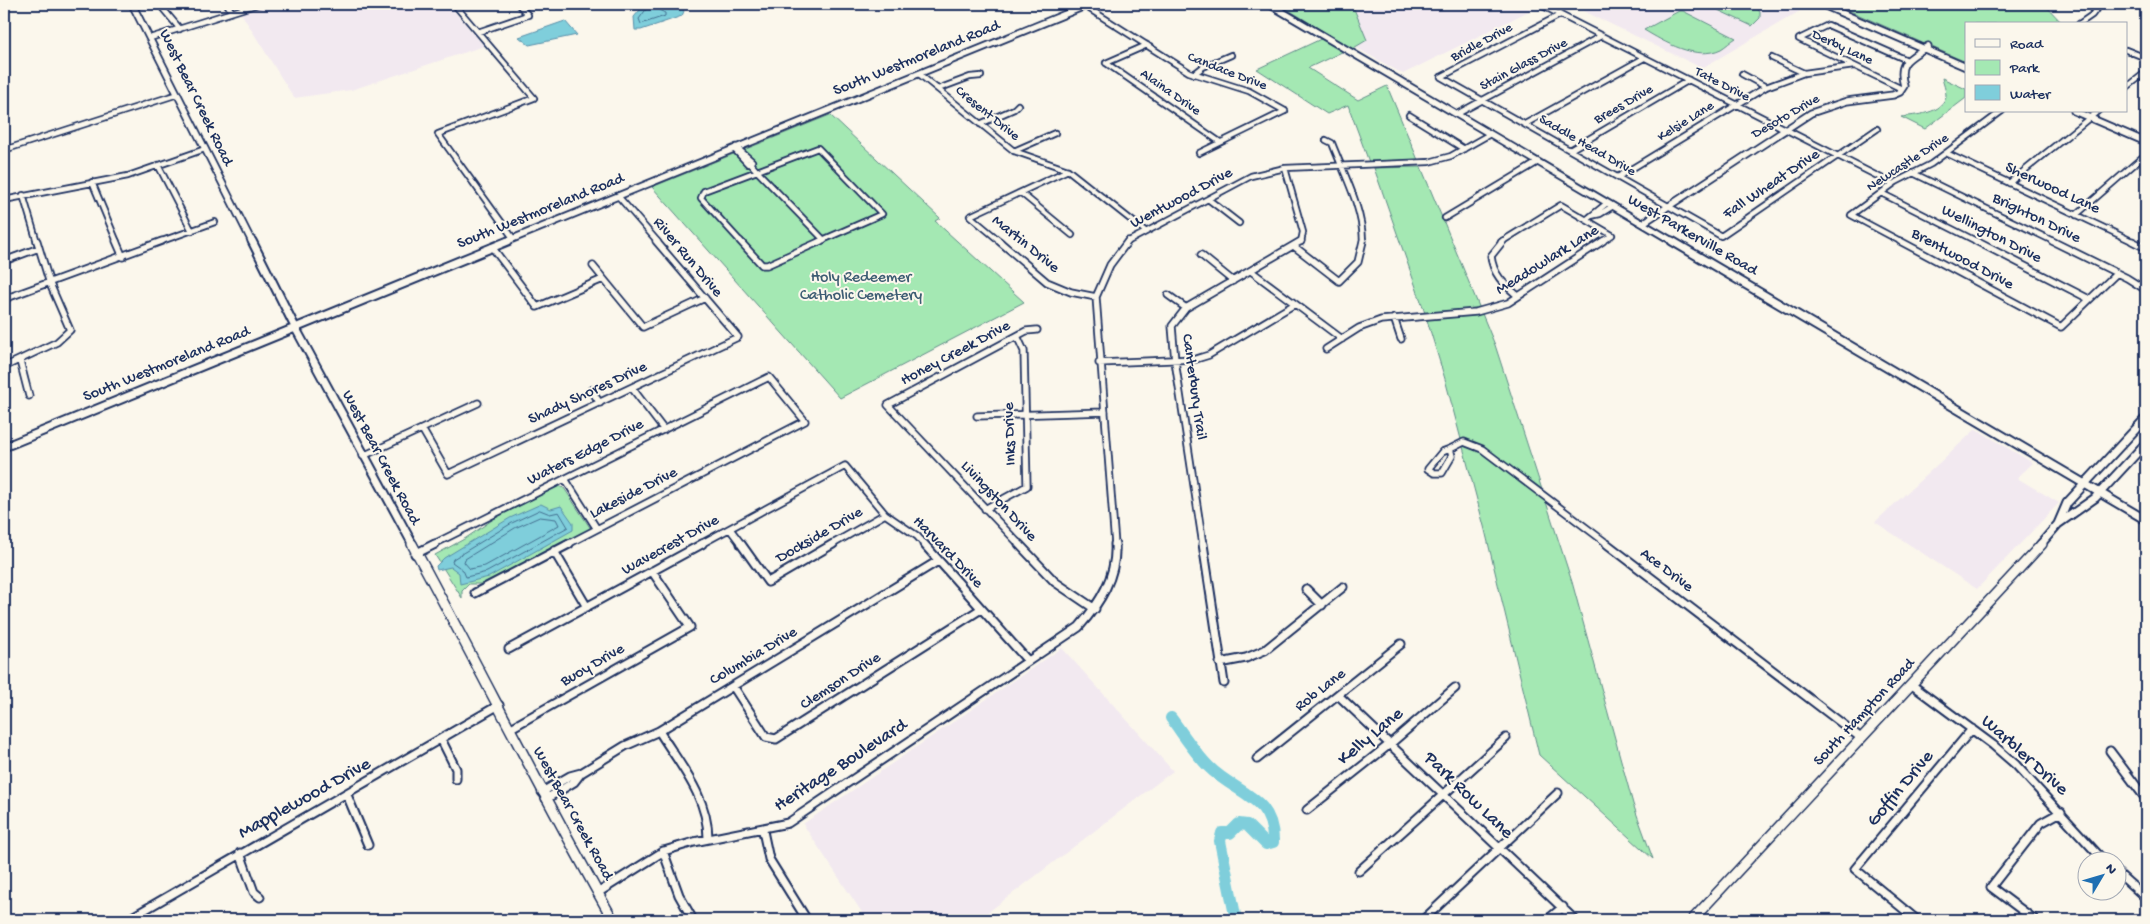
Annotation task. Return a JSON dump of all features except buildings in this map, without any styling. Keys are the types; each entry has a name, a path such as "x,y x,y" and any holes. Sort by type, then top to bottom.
{"main road":[{"name":"West Bear Creek Road","path":"132,4 295,327 415,554 499,705 544,796 613,920"},
{"name":"West Parkerville Road","path":"1269,4 2146,520"},
{"path":"1821,4 1965,63"},
{"path":"1831,4 1912,39 1965,66"},
{"name":"South Westmoreland Road","path":"4,447 1088,5"},
{"path":"1872,25 1909,40 1912,39"},
{"path":"1902,88 1904,82 1900,72 1907,60 1926,47"},
{"name":"Desoto Drive","path":"1643,223 1784,129 1823,108 1847,101 1893,95 1902,88"},
{"path":"2079,112 2094,115 2146,138"},
{"path":"2094,115 2146,142"},
{"path":"275,336 291,334 302,340"},
{"name":"South Hampton Road","path":"1692,920 2035,552 2058,524 2067,503 2146,418"},
{"name":"South Hampton Road","path":"2058,524 2081,511 2101,493 2146,443"}],"street":[{"path":"159,4 179,27"},
{"path":"226,4 232,12"},
{"path":"149,36 258,4"},
{"path":"454,4 534,98 438,134 513,238"},
{"path":"478,32 528,15 518,4"},
{"path":"2082,22 2092,15 2100,4"},
{"name":"Candace Drive","path":"1088,5 1194,74 1249,91 1285,111 1220,142"},
{"name":"Tate Drive","path":"1541,6 1893,184"},
{"name":"Bridle Drive","path":"1442,77 1560,15"},
{"name":"Derby Lane","path":"1902,88 1799,39 1824,25 1828,25 1907,60"},
{"name":"Stain Glass Drive","path":"1457,114 1601,36"},
{"name":"Alaina Drive","path":"1147,45 1106,63 1220,142"},
{"path":"2128,51 2146,58"},
{"path":"1194,74 1231,55"},
{"path":"1525,124 1644,58"},
{"path":"1772,58 1804,73"},
{"name":"Kelsie Lane","path":"1618,177 1766,87 1804,73 1854,66"},
{"path":"2128,86 2146,72"},
{"name":"Cresent Drive","path":"919,74 1014,151 1068,170 1145,231"},
{"path":"1742,74 1766,87"},
{"path":"938,89 970,77 981,76"},
{"name":"Saddle Head Drive","path":"1442,77 1721,236"},
{"name":"Brees Drive","path":"1570,150 1689,80"},
{"path":"4,150 178,94"},
{"path":"980,124 1014,109 1018,105"},
{"name":"Newcastle Drive","path":"1851,215 1893,184 1913,172 1926,168 2001,112"},
{"path":"1408,115 1464,149"},
{"path":"2009,183 2094,115"},
{"name":"Fall Wheat Drive","path":"1721,236 1877,130"},
{"path":"1014,151 1055,133"},
{"name":"Wentwood Drive","path":"1058,641 1079,627 1095,609 1112,577 1116,559 1096,298 1110,265 1123,246 1145,231 1251,176 1265,171 1285,168 1429,162 1451,156 1490,134"},
{"path":"1285,168 1303,232 1301,243 1296,247 1339,281 1356,268 1364,248 1363,235 1332,142 1326,140"},
{"path":"1199,153 1220,142"},
{"path":"4,200 128,176 205,148"},
{"path":"735,148 748,164 750,163 824,240"},
{"path":"818,148 882,214 767,265 762,265 701,198 704,191 756,170 818,148"},
{"name":"Sherwood Lane","path":"1946,153 2146,248"},
{"path":"2076,215 2146,154"},
{"path":"1445,218 1538,162"},
{"path":"158,165 192,231"},
{"path":"1068,170 1021,193 1072,235"},
{"name":"Brighton Drive","path":"1913,172 2117,273 2146,290"},
{"path":"92,182 123,256"},
{"name":"Martin Drive","path":"1021,193 970,216 1047,282 1071,292 1096,298"},
{"name":"Wellington Drive","path":"1881,193 2089,299"},
{"path":"4,367 57,342 70,330 50,284 23,196"},
{"name":"River Run Drive","path":"618,196 738,337"},
{"path":"1208,199 1239,223"},
{"path":"1518,296 1499,279 1492,268 1491,256 1499,244 1561,205 1588,218 1600,214 1610,204"},
{"name":"Brentwood Drive","path":"1851,215 2061,327 2089,299"},
{"name":"Meadowlark Lane","path":"1326,349 1364,326 1394,318 1470,314 1491,310 1518,296 1612,235 1588,218"},
{"path":"4,300 215,222"},
{"path":"492,247 537,307 603,279"},
{"name":"Canterbury Trail","path":"1224,683 1175,361 1172,326 1186,308 1296,247"},
{"path":"4,261 39,248"},
{"path":"1200,255 1233,281"},
{"path":"592,266 643,328 705,298"},
{"path":"1251,271 1342,339"},
{"path":"2089,299 2117,273"},
{"path":"1168,295 1186,308"},
{"path":"1100,364 1175,361 1209,355 1295,304"},
{"path":"1394,318 1401,339"},
{"name":"Honey Creek Drive","path":"888,405 1026,331 1037,330"},
{"name":"Inks Drive","path":"985,509 1027,486 1024,352 1017,336"},
{"name":"Shady Shores Drive","path":"422,429 448,474 738,337"},
{"path":"20,361 28,396"},
{"name":"Lakeside Drive","path":"476,593 805,421 769,378"},
{"name":"Waters Edge Drive","path":"415,554 769,378"},
{"path":"632,388 664,430"},
{"path":"591,390 600,403"},
{"path":"363,456 478,403"},
{"name":"Livingston Drive","path":"888,405 1055,582 1095,609"},
{"path":"977,416 1105,412"},
{"name":"Ace Drive","path":"1450,450 1452,456 1442,473 1434,473 1428,469 1442,452 1450,450 1458,442 1470,442 1487,452 1861,738"},
{"name":"Harvard Drive","path":"845,466 885,514 917,536 1028,661"},
{"name":"Wavecrest Drive","path":"509,649 845,466"},
{"path":"565,479 597,529"},
{"name":"Dockside Drive","path":"730,529 768,582 885,514"},
{"path":"554,552 587,607"},
{"name":"Columbia Drive","path":"544,796 574,782 581,773 625,746 659,731 938,561"},
{"name":"Buoy Drive","path":"511,728 690,627 652,572"},
{"path":"1220,663 1246,658 1265,650 1343,587"},
{"path":"1306,590 1322,605"},
{"name":"Clemson Drive","path":"733,686 766,737 776,740 981,609"},
{"name":"Heritage Boulevard","path":"599,892 663,851 708,838 763,831 788,823 1058,641"},
{"name":"Rob Lane","path":"1257,759 1402,644"},
{"name":"Warbler Drive","path":"1912,685 1972,729 2016,766 2061,812 2096,852"},
{"name":"Kelly Lane","path":"1307,810 1390,744 1455,688"},
{"name":"Park Row Lane","path":"1338,695 1499,849 1563,907 1574,920"},
{"name":"Mapplewood Drive","path":"127,920 141,917 240,853 347,795 499,705"},
{"name":"Goffin Drive","path":"1917,920 1855,869 1972,729"},
{"path":"659,731 702,800 708,820 708,838"},
{"path":"1359,871 1506,738"},
{"path":"441,739 456,770 456,779"},
{"path":"2110,751 2146,799"},
{"path":"1423,920 1558,793"},
{"path":"347,795 368,845"},
{"path":"2035,920 1991,887 2041,823 2061,812"},
{"path":"763,831 768,859 807,920"},
{"path":"663,851 679,895 693,920"},
{"path":"240,853 254,892 260,897"},
{"path":"2128,882 2146,898"},
{"path":"1547,920 1563,907"}],"shaded area":[{"path":"272,4 448,4 484,46 351,90 294,98 241,13"},
{"path":"1352,4 1543,4 1403,74 1355,47 1366,40"},
{"path":"1569,4 1812,4 1702,68"},
{"path":"1976,429 2033,463 2017,478 2059,503 1977,589 1875,522"},
{"path":"1062,648 1173,771 978,920 867,920 803,824"}],"green space":[{"path":"1279,4 1352,4 1367,40 1352,49"},
{"path":"1726,4 1752,4 1760,12 1760,18 1752,26 1717,9"},
{"path":"1834,4 2044,4 2061,22 1965,22 1965,62"},
{"path":"1679,11 1683,11 1736,38 1721,49 1701,53 1661,40 1644,30"},
{"path":"1323,38 1344,51 1308,68 1358,100 1387,86 1418,160 1369,162 1348,105 1327,114 1257,69"},
{"path":"1942,78 1965,89 1965,99 1925,129 1901,117 1935,110 1944,101 1946,91"},
{"name":"Holy Redeemer Catholic Cemetery","path":"830,115 940,218 935,221 1024,302 840,398 652,187"},
{"path":"1421,167 1495,345 1572,582 1633,804 1653,859 1539,755 1485,530 1445,379 1423,307 1374,168"},
{"path":"558,486 564,488 591,529 485,584 469,584 462,591 462,598 435,555 466,538 495,518"}],"water":[{"path":"645,4 659,4 663,7 667,6 666,4 683,4 681,7 684,11 682,16 641,30 635,30 634,17"},
{"path":"565,21 577,35 529,45 519,37"},
{"path":"541,504 551,509 561,506 573,523 573,530 489,577 460,584 459,573 451,567 437,570 436,566 444,558 510,518"}],"waterway":[{"path":"1171,718 1209,767 1252,797 1260,805 1272,827 1273,842 1266,844 1247,825 1239,824 1230,833 1222,833 1220,841 1236,920"}]}
